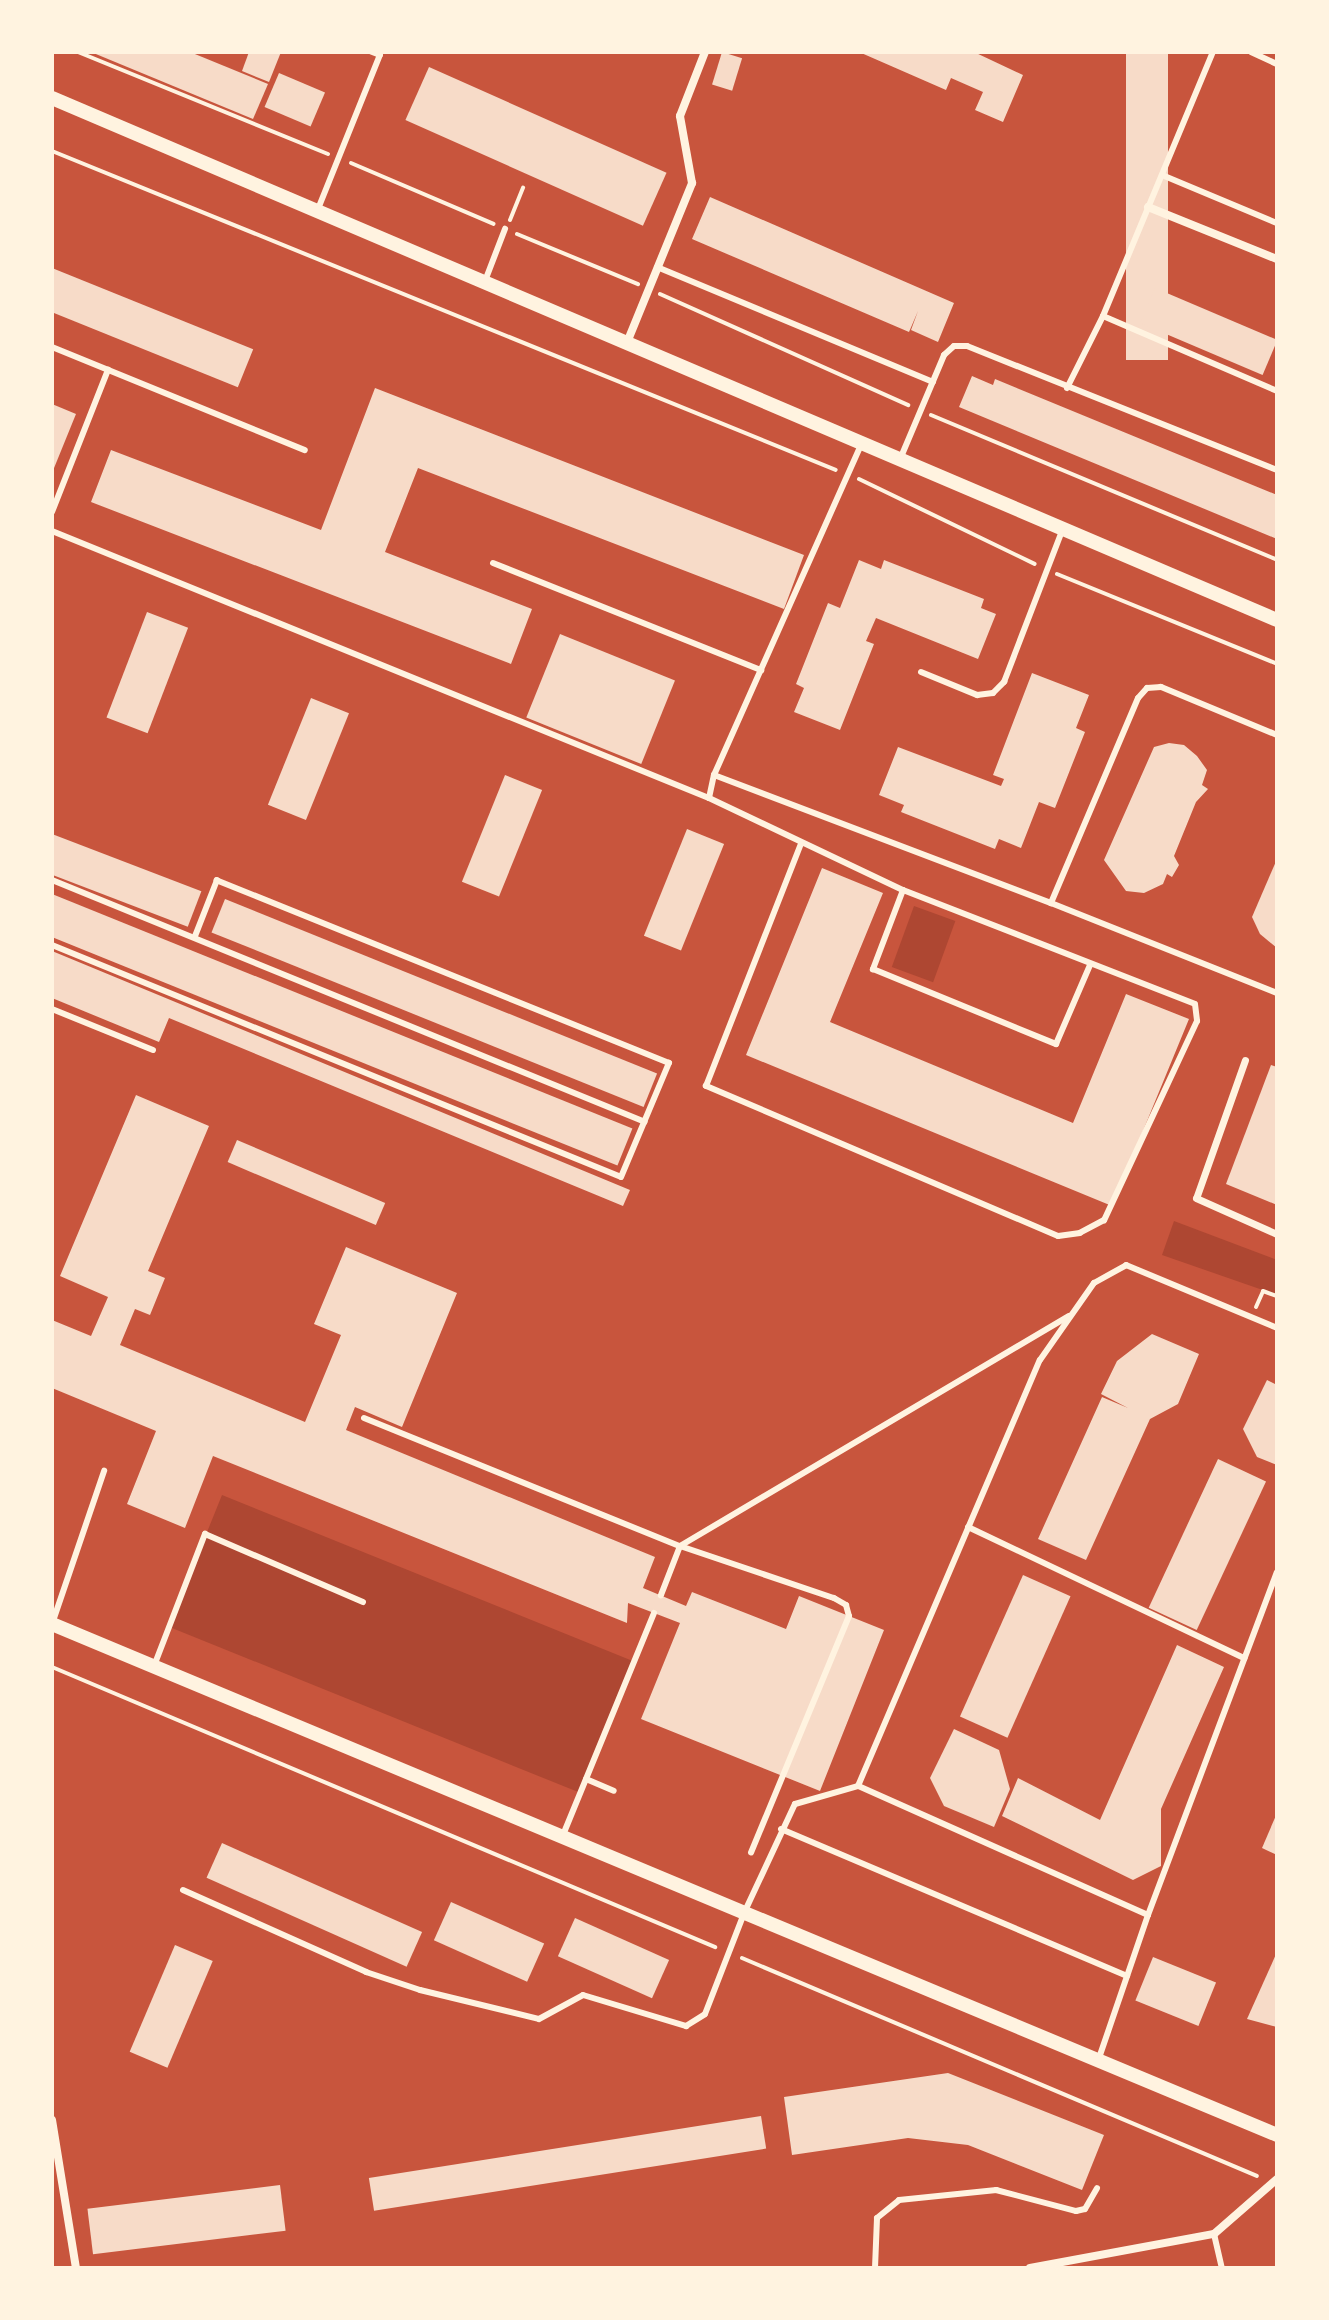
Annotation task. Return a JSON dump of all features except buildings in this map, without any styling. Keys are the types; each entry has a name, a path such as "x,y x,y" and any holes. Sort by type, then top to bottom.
{"street":[{"path":"626,346 692,183 680,116 705,52"},
{"path":"52,98 626,346 1277,620"},
{"path":"1148,207 1277,259"},
{"path":"1245,1060 1196,1198 1277,1234"},
{"path":"52,1624 1099,2058 1277,2135"},
{"path":"52,2120 76,2268"},
{"path":"1030,2268 1214,2234 1276,2181"}],"lane":[{"path":"317,212 335,157 380,55 372,52"},
{"path":"1067,388 1103,316 1213,52"},
{"path":"1251,52 1277,64"},
{"path":"1162,175 1277,223"},
{"path":"484,284 505,229"},
{"path":"657,267 933,382"},
{"path":"1103,316 1277,391"},
{"path":"900,460 944,355 954,346 967,346 1277,470"},
{"path":"52,347 305,450"},
{"path":"52,512 108,370"},
{"path":"709,798 714,775 861,445"},
{"path":"921,672 977,695 993,693 1004,682 1050,571 1063,528"},
{"path":"52,531 709,798 903,890 1192,1002 1198,1014 1112,1209 1093,1228 1058,1236 706,1086 801,843"},
{"path":"493,563 761,670"},
{"path":"1051,903 1138,698 1147,688 1161,687 1277,735"},
{"path":"714,775 1277,993"},
{"path":"52,880 645,1122"},
{"path":"52,945 621,1177 669,1063 217,880 195,936"},
{"path":"903,890 873,969 1056,1044 1090,965"},
{"path":"52,1009 153,1050"},
{"path":"858,1786 1040,1360 1094,1283 1126,1265 1277,1328"},
{"path":"661,1595 680,1546 1074,1313"},
{"path":"364,1418 680,1546 834,1598 846,1605 849,1616 751,1853"},
{"path":"52,1624 104,1471"},
{"path":"968,1527 1244,1658"},
{"path":"154,1666 205,1534 363,1602"},
{"path":"1099,2058 1148,1915 1277,1572"},
{"path":"563,1835 654,1613"},
{"path":"586,1779 614,1791"},
{"path":"183,1890 366,1972 527,2018 539,2019 583,1995 686,2026 705,2014 745,1911 795,1804 858,1786 1148,1915"},
{"path":"781,1829 1127,1976"},
{"path":"875,2268 877,2218 899,2200 996,2190 1076,2211 1085,2209 1097,2188"},
{"path":"1214,2234 1222,2268"}],"path":[{"path":"78,52 648,288 921,411 1277,560"},
{"path":"52,151 848,475 1050,571 1277,664"},
{"path":"505,229 523,188"},
{"path":"1253,1317 1263,1291 1277,1296"},
{"path":"52,1667 1276,2181"}],"shaded area":[{"path":"914,906 955,921 933,982 892,967"},
{"path":"1174,1221 1277,1260 1277,1295 1162,1255"},
{"path":"222,1495 633,1661 580,1793 169,1627"}]}
